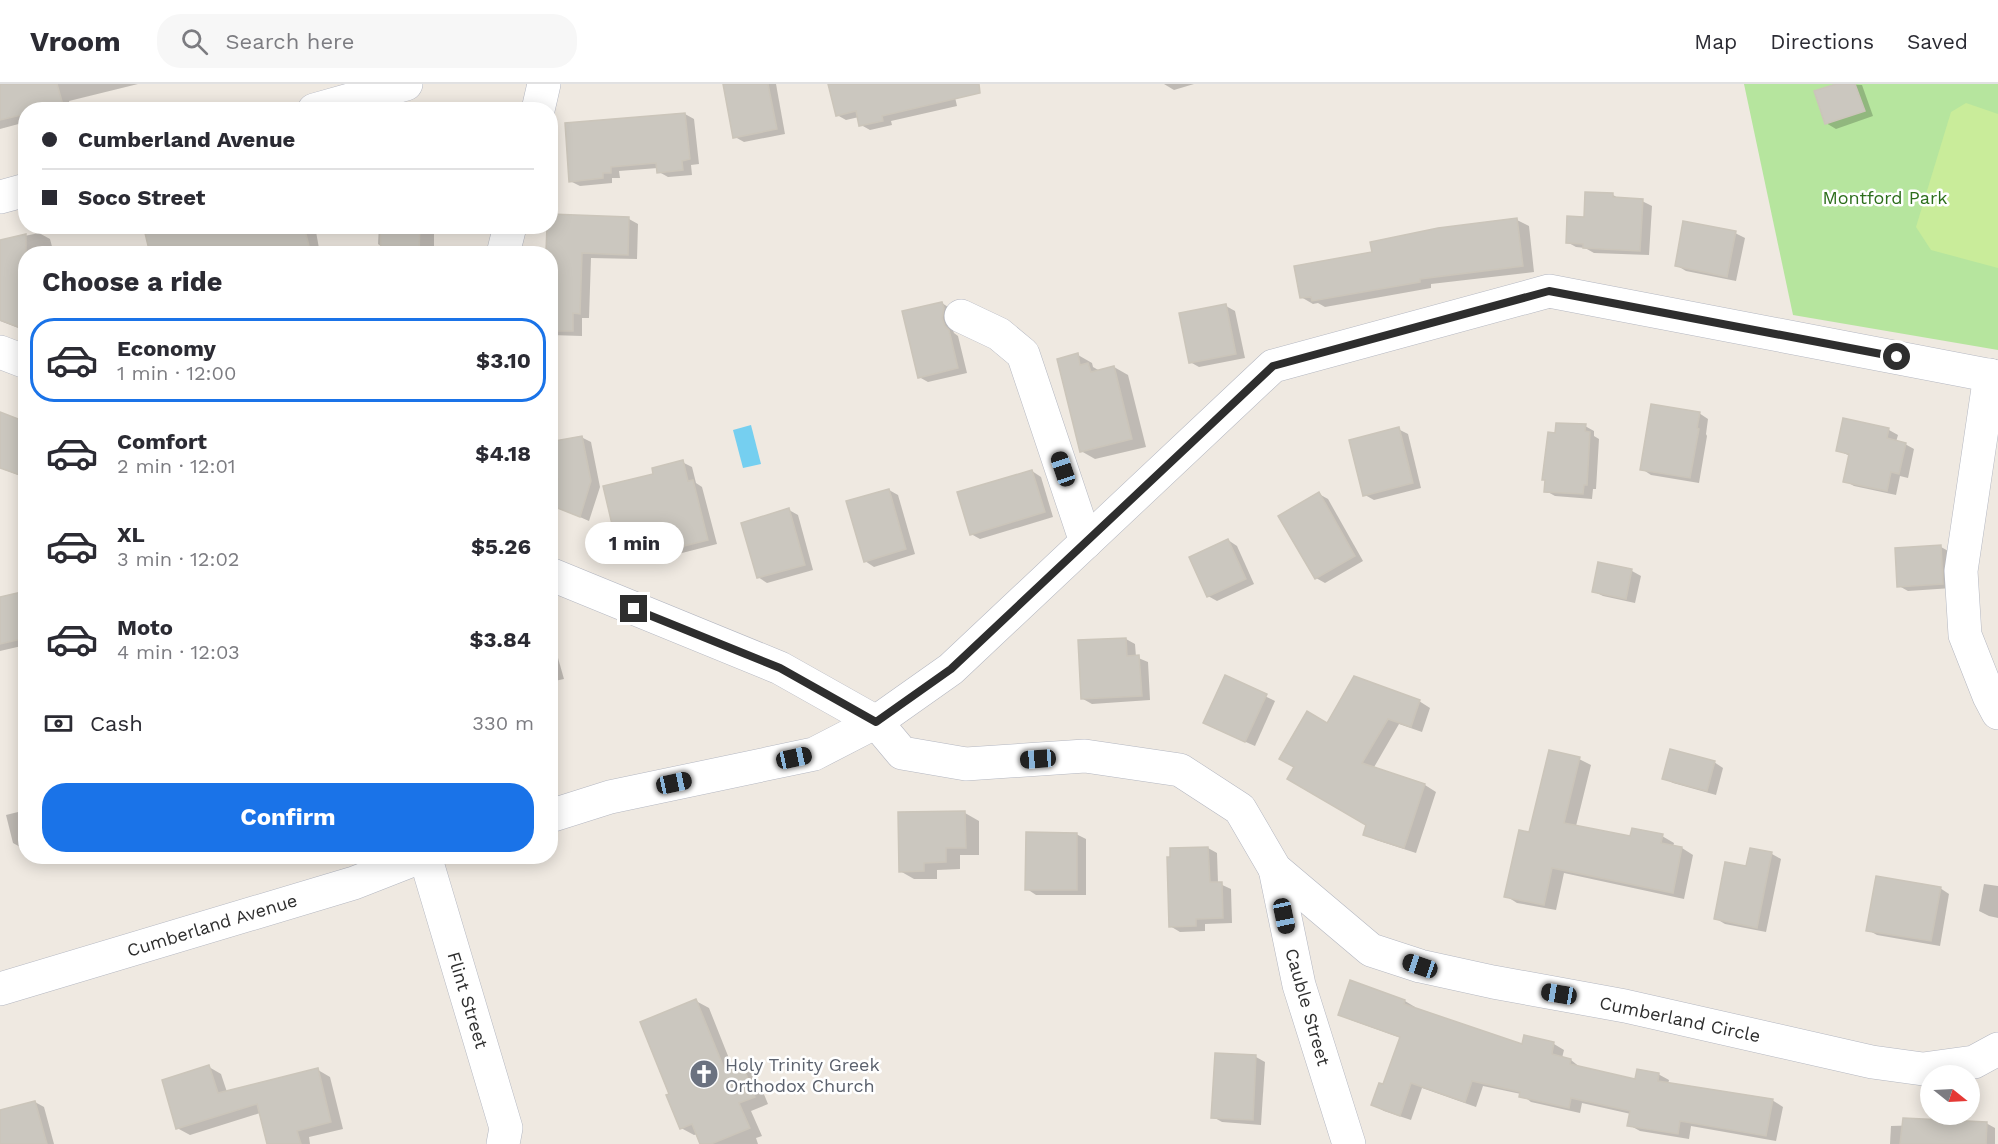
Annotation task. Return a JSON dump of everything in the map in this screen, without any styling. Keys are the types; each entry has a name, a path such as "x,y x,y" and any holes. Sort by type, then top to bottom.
{"street":[{"path":"342,102 406,84"},
{"path":"540,102 544,84"},
{"path":"0,197 18,191"},
{"path":"558,813 610,797 814,754 876,722 951,669 1273,366 1549,291 1994,376 1961,571 1965,635 1998,713"},
{"path":"961,316 999,334 1023,354 1086,542"},
{"path":"0,352 18,359"},
{"path":"558,577 780,668 876,722"},
{"name":"Cumberland Circle","path":"876,722 902,753 966,764 1085,756 1180,771 1240,809 1275,869 1371,950 1420,966 1625,1006 1872,1062 1923,1068 1974,1062 1998,1049"},
{"name":"Cumberland Avenue","path":"0,989 354,883 403,864"},
{"name":"Flint Street","path":"426,864 506,1128 503,1144"},
{"name":"Cauble Street","path":"1275,869 1299,985 1349,1144"}],"green space":[{"name":"Montford Park","path":"1744,84 1998,84 1998,350 1793,315"},
{"path":"1966,103 1998,114 1998,268 1931,250 1916,227 1951,112"}],"water":[{"path":"751,425 761,464 743,468 733,430"}],"building":[{"path":"0,84 57,84 62,102 18,102 18,116 0,120"},
{"path":"723,84 768,84 777,129 733,138"},
{"path":"828,84 979,84 980,93 882,116 883,121 859,126 856,111 836,116"},
{"path":"1836,84 1855,84 1865,111 1825,124 1814,91"},
{"path":"685,113 690,159 682,161 683,170 657,173 656,163 611,167 611,173 603,173 603,178 569,182 565,123"},
{"path":"1585,192 1613,193 1613,197 1643,199 1640,251 1583,248 1583,244 1566,243 1567,216 1584,217"},
{"path":"558,214 629,217 628,255 582,253 580,314 573,313 573,331 558,331 558,246 546,246 547,234 558,234"},
{"path":"1517,218 1523,266 1420,279 1420,282 1312,301 1311,297 1300,298 1294,266 1372,252 1370,242 1438,228"},
{"path":"1683,221 1736,231 1727,277 1675,266"},
{"path":"26,234 26,246 18,246 18,327 0,320 0,240"},
{"path":"145,234 306,234 309,246 148,246"},
{"path":"380,234 420,234 419,246 381,246"},
{"path":"942,302 944,308 942,318 949,330 958,368 918,378 902,311"},
{"path":"1226,304 1236,354 1189,363 1179,313"},
{"path":"1078,353 1080,365 1088,363 1091,372 1114,366 1132,439 1080,452 1057,359"},
{"path":"1651,404 1700,412 1690,478 1640,470"},
{"path":"0,412 18,419 18,474 0,468"},
{"path":"1843,418 1889,428 1887,438 1906,443 1899,474 1891,472 1887,491 1843,482 1849,454 1836,451"},
{"path":"1556,423 1586,424 1585,431 1590,432 1587,485 1584,485 1583,494 1544,492 1545,480 1542,480 1548,432 1555,433"},
{"path":"1399,427 1413,483 1363,496 1349,440"},
{"path":"582,436 591,481 580,517 558,508 558,440"},
{"path":"683,460 688,481 693,480 708,540 672,549 669,539 618,550 603,486 653,474 652,468"},
{"path":"1032,470 1045,512 970,535 957,492"},
{"path":"889,489 906,549 864,562 846,501"},
{"path":"1319,492 1355,556 1315,579 1278,516"},
{"path":"789,508 805,565 757,578 741,523"},
{"path":"1228,539 1246,579 1207,597 1189,557"},
{"path":"1941,545 1943,584 1897,587 1895,548"},
{"path":"1598,562 1632,569 1626,599 1592,592"},
{"path":"18,593 18,640 0,644 0,597"},
{"path":"1126,638 1127,656 1139,655 1142,696 1081,699 1078,640"},
{"path":"1225,675 1267,694 1245,742 1203,723"},
{"path":"1354,676 1420,700 1411,727 1388,719 1362,763 1425,784 1404,848 1363,835 1366,825 1287,779 1294,767 1279,759 1307,711 1327,723"},
{"path":"1670,749 1715,761 1707,791 1662,779"},
{"path":"1549,750 1580,757 1564,823 1630,836 1632,828 1663,834 1661,843 1682,847 1673,893 1552,868 1544,905 1504,897 1519,830 1529,832"},
{"path":"965,811 966,848 946,848 946,862 924,863 924,871 899,872 898,812"},
{"path":"1026,832 1077,833 1077,890 1025,890"},
{"path":"1208,847 1210,882 1222,882 1223,918 1196,919 1196,926 1169,927 1167,857 1170,857 1170,848"},
{"path":"1750,848 1772,852 1757,928 1714,919 1725,862 1746,866"},
{"path":"1876,876 1941,887 1931,941 1866,931"},
{"path":"1350,980 1405,1000 1404,1004 1522,1044 1524,1035 1554,1042 1552,1054 1571,1059 1570,1064 1635,1079 1637,1069 1659,1073 1658,1081 1773,1099 1766,1136 1680,1121 1678,1134 1627,1126 1630,1111 1571,1098 1569,1108 1519,1097 1520,1092 1472,1081 1465,1102 1411,1083 1400,1116 1371,1105 1379,1083 1383,1084 1400,1037 1338,1015"},
{"name":"Holy Trinity Greek Orthodox Church","path":"696,999 724,1068 741,1061 755,1097 739,1103 750,1128 711,1144 700,1144 692,1124 680,1129 666,1095 669,1094 640,1022"},
{"path":"1215,1053 1256,1055 1253,1120 1211,1118"},
{"path":"209,1065 218,1093 318,1068 331,1122 297,1131 301,1144 267,1144 257,1104 176,1129 162,1080"},
{"path":"35,1101 47,1144 0,1144 0,1110"},
{"path":"1903,1118 1920,1119 1920,1125 1980,1125 1980,1122 1987,1122 1986,1144 1900,1144"}],"place":[{"name":"Holy Trinity Greek Orthodox Church","path":"704,1074"}],"route":[{"path":"634,609 780,668 876,722 951,669 1273,366 1549,291 1897,357"}]}
